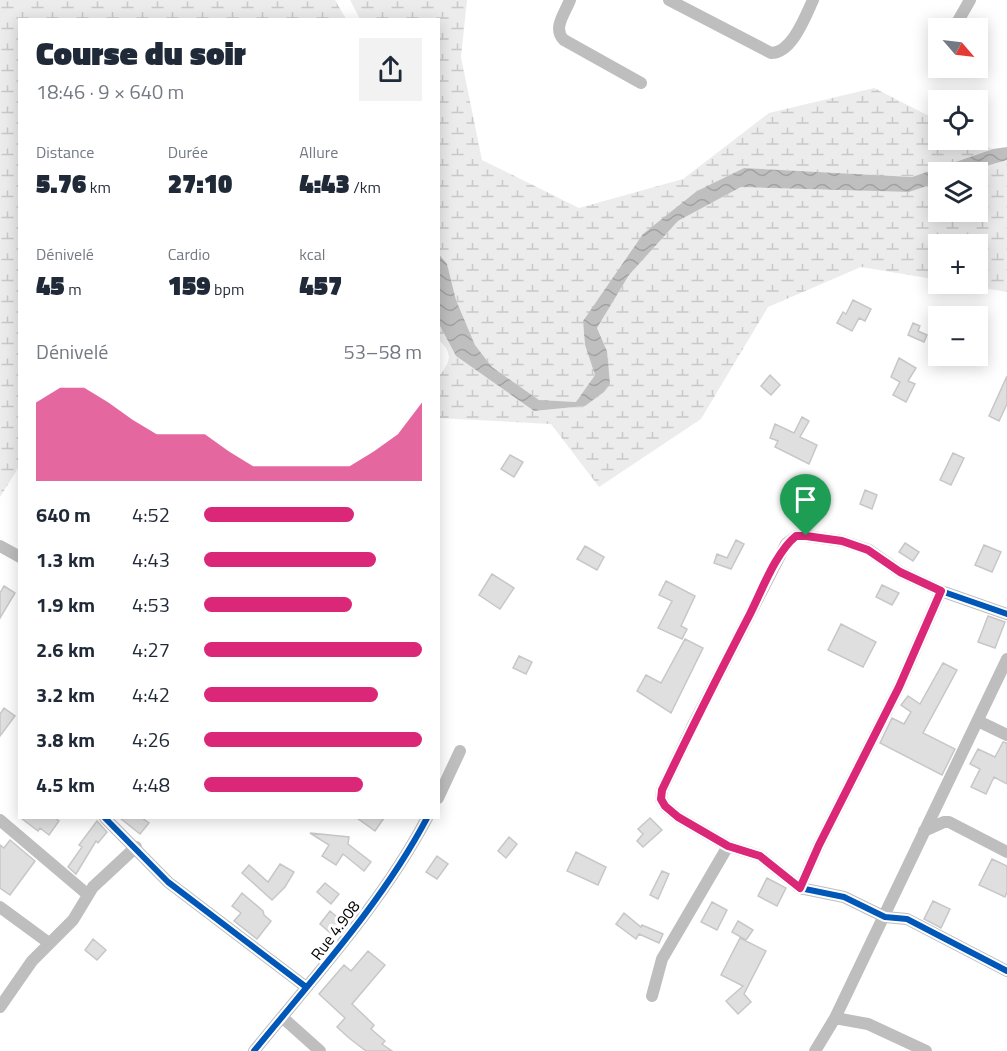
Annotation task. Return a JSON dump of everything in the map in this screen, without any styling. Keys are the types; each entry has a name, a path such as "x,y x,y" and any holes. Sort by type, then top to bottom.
{"street":[{"path":"570,0 558,30 559,36 641,83"},
{"path":"669,0 771,53 784,50 801,26 813,0"},
{"path":"960,18 970,0"},
{"path":"1007,614 941,591 900,572 868,550 842,541 796,536 786,544 693,725 662,790 661,799 665,806 701,832 728,846 760,856 800,888 844,897 885,917 907,919 1007,971"},
{"path":"0,546 18,556"},
{"path":"800,888 819,845 899,687 941,591"},
{"path":"815,1051 836,1018 1007,659"},
{"path":"978,721 1007,735"},
{"path":"440,794 460,751"},
{"path":"106,819 168,882 306,987"},
{"name":"Rue 4.908","path":"254,1051 330,960 385,886 426,819"},
{"path":"0,820 87,894"},
{"path":"924,831 944,822 950,822 1007,852"},
{"path":"652,996 662,959 728,846"},
{"path":"2,1001 33,961 73,920 93,886 136,847"},
{"path":"0,907 49,943"},
{"path":"282,1017 320,1051"},
{"path":"836,1018 877,1027 926,1051"}],"green space":[{"path":"0,0 335,0 345,18 18,18 18,468 0,497"},
{"path":"350,0 467,0 461,57 482,160 579,208 683,179 769,113 874,88 928,115 928,150 988,150 988,146 993,149 955,162 928,162 928,171 912,177 744,168 697,191 600,297 583,321 585,345 595,375 576,402 539,400 492,367 475,345 456,300 447,264 440,255 440,18 359,18"},
{"path":"1007,160 1007,292 988,289 988,234 928,234 928,278 861,267 768,307 701,419 599,487 551,424 440,418 440,374 449,356 440,341 440,326 456,356 534,411 585,406 607,351 597,328 629,275 678,221 741,187 909,192 928,186 928,222 988,222 988,166"}],"water":[{"path":"1007,147 1007,160 988,166 988,162 955,162 993,149"},
{"path":"744,168 912,177 928,171 928,186 909,192 741,187 678,221 629,275 597,328 607,351 610,384 604,392 585,406 534,411 456,356 440,326 440,255 447,264 456,300 475,345 492,367 539,400 576,402 595,375 585,345 583,321 643,234 697,191"}],"building":[{"path":"853,300 871,309 865,321 859,318 852,331 837,323 843,312 846,314"},
{"path":"913,323 920,326 918,331 927,335 924,342 908,335"},
{"path":"899,358 916,368 908,381 915,384 906,402 893,395 900,382 891,377"},
{"path":"770,375 780,385 771,395 761,386"},
{"path":"1007,376 1007,404 999,421 989,416"},
{"path":"802,417 809,421 800,437 817,445 809,464 775,447 778,441 770,438 775,424 794,433"},
{"path":"953,453 964,458 951,485 940,480"},
{"path":"510,455 523,462 514,477 501,469"},
{"path":"865,490 877,495 872,509 860,504"},
{"path":"736,540 744,544 731,569 714,563 717,554 727,558"},
{"path":"905,543 919,552 913,561 899,552"},
{"path":"984,545 1001,552 992,572 975,565"},
{"path":"585,546 604,557 597,570 577,559"},
{"path":"492,574 514,588 500,609 479,595"},
{"path":"666,581 695,596 681,626 687,629 682,639 658,628 672,601 659,595"},
{"path":"882,585 899,593 892,605 876,597"},
{"path":"4,586 15,593 0,618 0,593"},
{"path":"988,616 1005,622 995,648 978,642"},
{"path":"841,624 876,642 863,667 828,650"},
{"path":"685,639 703,648 671,713 637,691 646,675 661,683"},
{"path":"519,656 532,662 526,674 513,668"},
{"path":"943,663 957,670 923,733 955,749 942,775 880,743 892,718 904,724 911,712 901,705 908,696 920,704"},
{"path":"4,708 15,716 0,736 0,714"},
{"path":"1003,742 1007,743 1007,784 994,777 986,794 971,787 980,769 970,764 978,749 995,757"},
{"path":"650,818 662,830 643,847 637,841 643,834 638,829"},
{"path":"22,819 56,819 59,821 49,835 40,828 38,831"},
{"path":"121,819 143,819 149,823 140,834"},
{"path":"358,819 383,819 375,831"},
{"path":"97,821 107,832 98,843 96,841 76,874 68,867 82,847 79,845"},
{"path":"310,833 349,837 348,844 371,862 364,871 343,854 336,865 322,856 329,845"},
{"path":"509,837 517,844 506,858 498,851"},
{"path":"10,840 35,861 10,895 0,888 0,845 4,848"},
{"path":"576,852 606,867 598,885 567,871"},
{"path":"437,856 448,864 437,879 426,872"},
{"path":"992,859 1007,866 1005,897 979,885"},
{"path":"280,864 294,872 285,887 272,900 242,873 249,865 268,882"},
{"path":"662,871 669,874 658,899 650,895"},
{"path":"767,878 786,888 777,906 758,896"},
{"path":"325,883 339,894 331,904 317,892"},
{"path":"242,893 271,921 257,939 234,921 241,913 232,906"},
{"path":"933,901 950,909 941,928 924,919"},
{"path":"712,902 727,910 717,930 701,922"},
{"path":"330,911 346,925 336,938 320,924"},
{"path":"624,913 641,927 642,925 663,934 659,943 639,934 636,939 616,924"},
{"path":"738,921 753,930 746,940 732,932"},
{"path":"740,938 766,951 744,994 751,1002 738,1014 726,1001 743,986 721,975"},
{"path":"93,939 106,950 97,960 85,950"},
{"path":"368,951 385,965 352,1004 374,1025 371,1029 385,1041 382,1044 392,1051 366,1051 349,1038 337,1027 345,1018 319,994 344,965 351,971"}],"cycle path":[{"path":"1007,614 941,591 900,572 869,550 842,541 796,536 786,544 693,725 662,790 661,799 665,806 678,817 728,846 760,856 800,888 844,897 885,917 907,919 1007,971"},
{"path":"106,819 168,882 306,987"},
{"path":"254,1051 369,909 390,880 426,819"}],"route":[{"path":"796,536 806,536 842,541 868,550 900,572 941,591 899,687 819,845 800,888 760,856 728,846 701,832 678,817 665,806 661,799 662,790 693,725 786,544 796,536"}]}
